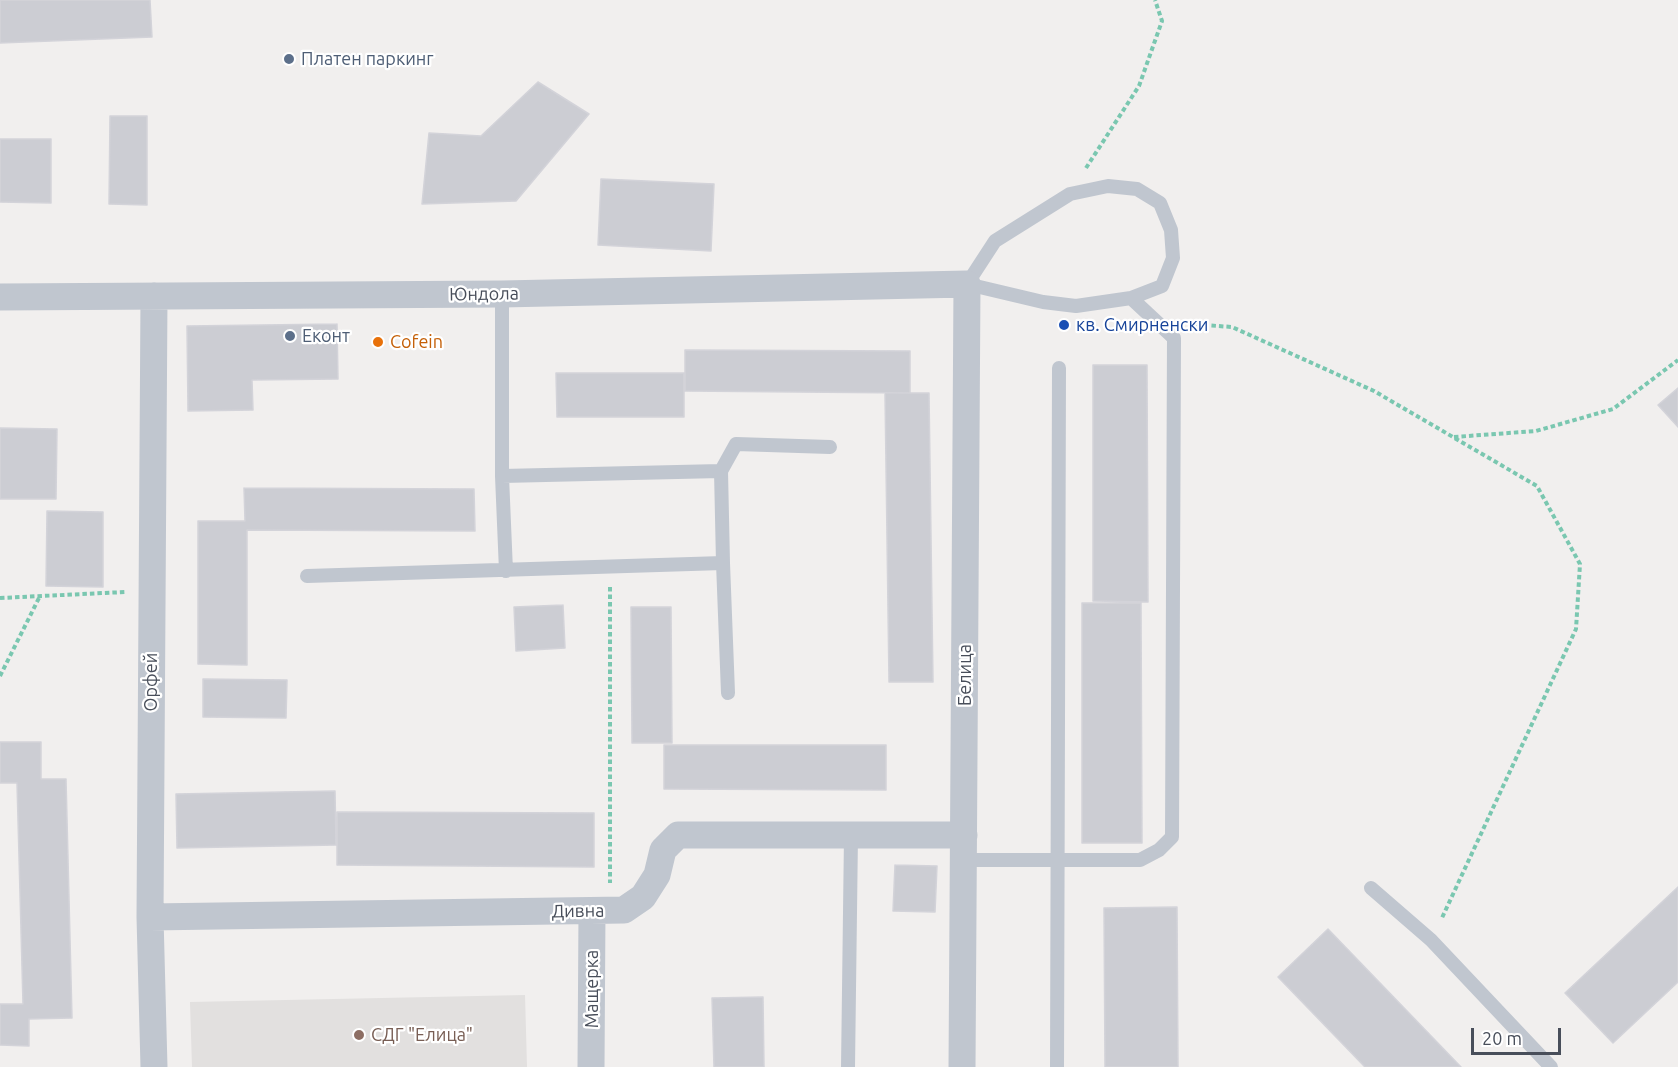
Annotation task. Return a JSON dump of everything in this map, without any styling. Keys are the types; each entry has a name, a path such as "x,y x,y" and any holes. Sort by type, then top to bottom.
{"street":[{"name":"Юндола","path":"0,297 502,294 967,284"},
{"name":"Белица","path":"962,1067 967,284"},
{"name":"Орфей","path":"154,296 150,917 154,1067"},
{"name":"Дивна","path":"150,917 624,910 643,897 657,875 663,850 678,835 851,835 964,847"},
{"name":"Мащерка","path":"591,1067 601,911"}],"lane":[{"path":"1108,186 1137,189 1160,203 1172,230 1173,258 1162,286 1131,298 1076,306 1043,302 967,284 995,241 1070,194 1108,186"},
{"path":"502,294 502,476 506,571"},
{"path":"964,847 1058,859 1140,860 1159,850 1172,837 1174,338 1131,298"},
{"path":"1057,1067 1059,368"},
{"path":"728,693 721,471 736,444 830,447"},
{"path":"502,476 721,471"},
{"path":"307,576 723,563"},
{"path":"848,1067 851,835"},
{"path":"1371,888 1431,940 1551,1067"}],"path":[{"path":"1070,194 1139,86 1162,21 1155,0"},
{"path":"1156,321 1232,327 1374,391 1537,486 1580,564 1576,629 1431,940"},
{"path":"1453,437 1536,431 1613,409 1678,360"},
{"path":"601,911 610,567"},
{"path":"0,598 152,591"},
{"path":"0,675 40,596"}],"shaded area":[{"name":"СДГ \"Елица\"","path":"525,995 527,1067 192,1067 190,1002"}],"building":[{"path":"0,0 150,0 152,37 0,43"},
{"path":"538,82 589,114 516,201 422,204 429,133 481,136"},
{"path":"110,116 147,116 147,205 109,204"},
{"path":"0,139 51,139 51,203 0,202"},
{"path":"601,179 714,184 711,251 598,245"},
{"path":"337,324 338,379 252,380 253,410 188,411 187,326"},
{"path":"685,350 910,351 910,393 685,391"},
{"path":"1093,365 1147,365 1148,602 1093,601"},
{"path":"556,373 684,373 684,417 557,417"},
{"path":"1678,388 1678,427 1658,405"},
{"path":"885,393 929,393 933,682 889,682"},
{"path":"0,428 57,429 56,499 0,499"},
{"path":"244,488 474,489 475,531 247,530 247,665 198,664 198,521 245,521"},
{"path":"47,511 103,512 103,587 46,586"},
{"path":"1082,603 1141,603 1142,843 1082,843"},
{"path":"563,605 565,648 516,651 514,607"},
{"path":"631,607 671,607 672,743 632,743"},
{"path":"203,679 287,680 286,718 203,717"},
{"path":"0,742 41,742 41,779 66,779 72,1018 29,1019 29,1046 0,1045 0,1004 23,1004 17,783 0,783"},
{"path":"664,745 886,745 886,790 664,789"},
{"path":"335,791 336,845 177,848 176,794"},
{"path":"337,812 594,813 594,867 337,865"},
{"path":"895,865 937,866 935,912 893,911"},
{"path":"1678,887 1678,982 1613,1043 1565,993"},
{"path":"1177,907 1178,1067 1105,1067 1104,908"},
{"path":"1328,929 1461,1067 1365,1067 1278,977"},
{"path":"763,997 764,1067 714,1067 712,998"}],"place":[{"name":"Платен паркинг","path":"289,59"},
{"name":"кв. Смирненски","path":"1064,325"},
{"name":"Еконт","path":"290,336"},
{"name":"Cofein","path":"378,342"},
{"name":"СДГ \"Елица\"","path":"359,1035"}]}
